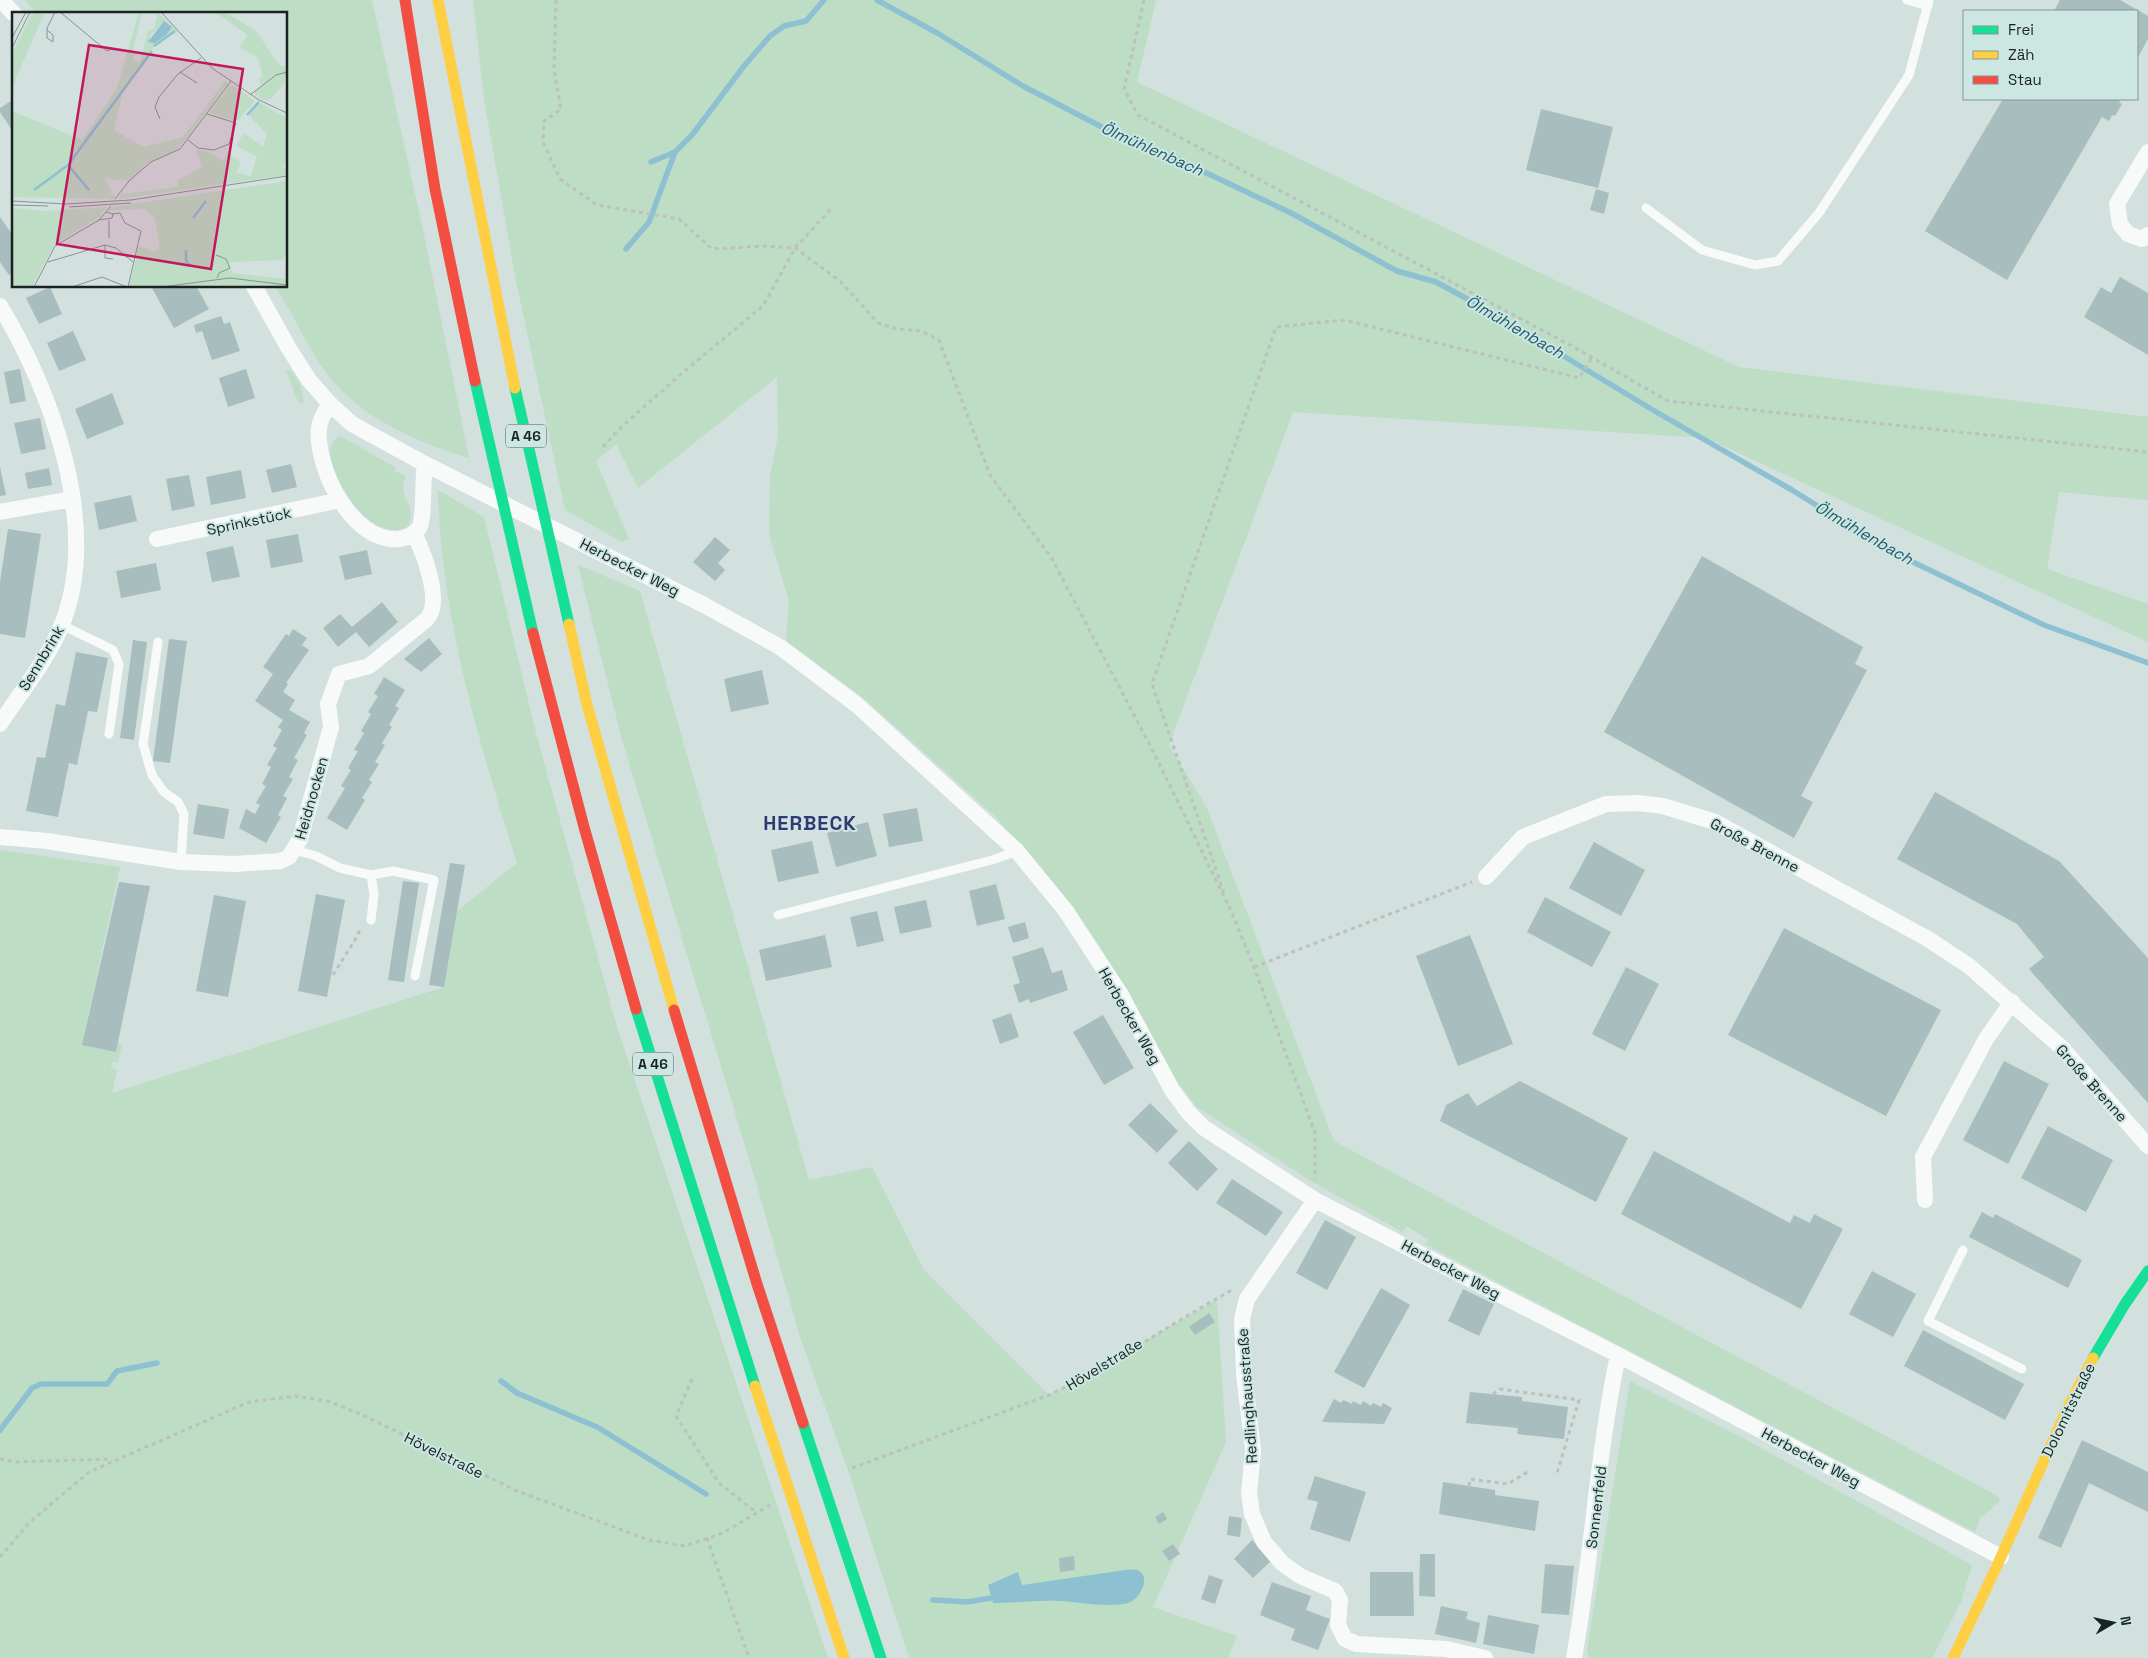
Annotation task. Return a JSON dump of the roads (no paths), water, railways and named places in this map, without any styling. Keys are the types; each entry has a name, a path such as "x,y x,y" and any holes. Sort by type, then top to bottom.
{"main road":[{"name":"A 46","path":"405,0 436,190 494,471 545,680 584,827 648,1050 726,1299 844,1658"},
{"name":"A 46","path":"438,0 506,347 587,705 690,1066 757,1284 882,1658"},
{"path":"458,39 471,165"},
{"name":"Dolomitstraße","path":"1953,1658 2001,1557 2078,1384 2106,1334 2148,1271"}],"street":[{"path":"1,0 12,12"},
{"path":"2147,157 2117,204 2120,224 2128,234 2142,239 2148,235"},
{"name":"Herbecker Weg","path":"255,288 288,347 330,404 352,424 428,465 617,560 780,647 857,705 1017,852 1066,911 1121,994 1172,1090 1188,1112 1204,1128 1315,1200 1618,1355 2001,1557"},
{"name":"Sennbrink","path":"0,306 42,387 63,447 72,499 76,546 74,586 62,624 0,724"},
{"path":"330,404 320,421 320,447 340,500 365,528 379,537 404,539 414,533 421,519 422,478 428,465"},
{"path":"0,512 72,499"},
{"name":"Sprinkstück","path":"157,539 340,500"},
{"name":"Heidnocken","path":"0,837 47,841 181,862 234,864 280,861 289,857 300,839 331,727 328,704 338,674 369,666 420,625 432,612 430,576 426,559 414,533"},
{"name":"Große Brenne","path":"1486,877 1523,837 1606,804 1638,803 1663,806 1715,822 1928,939 1969,966 2061,1047 2148,1146"},
{"path":"1925,1200 1923,1157 1986,1039 2012,1002"},
{"name":"Redlinghausstraße","path":"1315,1200 1247,1299 1242,1319 1253,1450 1249,1493 1252,1514 1264,1542 1282,1563 1300,1576 1335,1591 1340,1600 1338,1625 1345,1639 1357,1644 1446,1649 1485,1658"},
{"name":"Sonnenfeld","path":"1574,1658 1591,1548 1609,1401 1618,1355"}],"lane":[{"path":"1646,208 1702,250 1755,265 1778,261 1819,213 1909,75 1929,3 1907,0"},
{"path":"62,624 112,650 119,664 109,734"},
{"path":"158,642 143,744 152,775 164,792 178,802 184,814 181,862"},
{"path":"295,850 316,856 340,868 371,875 393,871 434,880 415,976"},
{"path":"778,915 1017,852"},
{"path":"371,875 374,894 371,920"},
{"path":"1963,1250 1928,1322 2022,1370"}],"water":[{"path":"1125,1570 1137,1570 1142,1573 1144,1583 1136,1598 1128,1603 1120,1604 1102,1605 1051,1601 993,1603 988,1585 1018,1572 1022,1585"}],"waterway":[{"path":"626,249 649,222 675,152 692,135 744,66 770,36 784,26 806,21 824,0"},
{"name":"Ölmühlenbach","path":"877,0 939,34 1023,86 1123,138 1164,153 1291,213 1397,271 1436,282 1484,308 1658,413 1792,490 1890,551 2044,625 2148,663"},
{"path":"651,162 675,152"},
{"path":"0,1430 32,1388 41,1384 107,1384 117,1371 157,1363"},
{"path":"501,1381 517,1393 597,1427 706,1494"},
{"path":"933,1600 967,1602 991,1598"}],"district":[{"name":"HERBECK","path":"810,823"}]}
